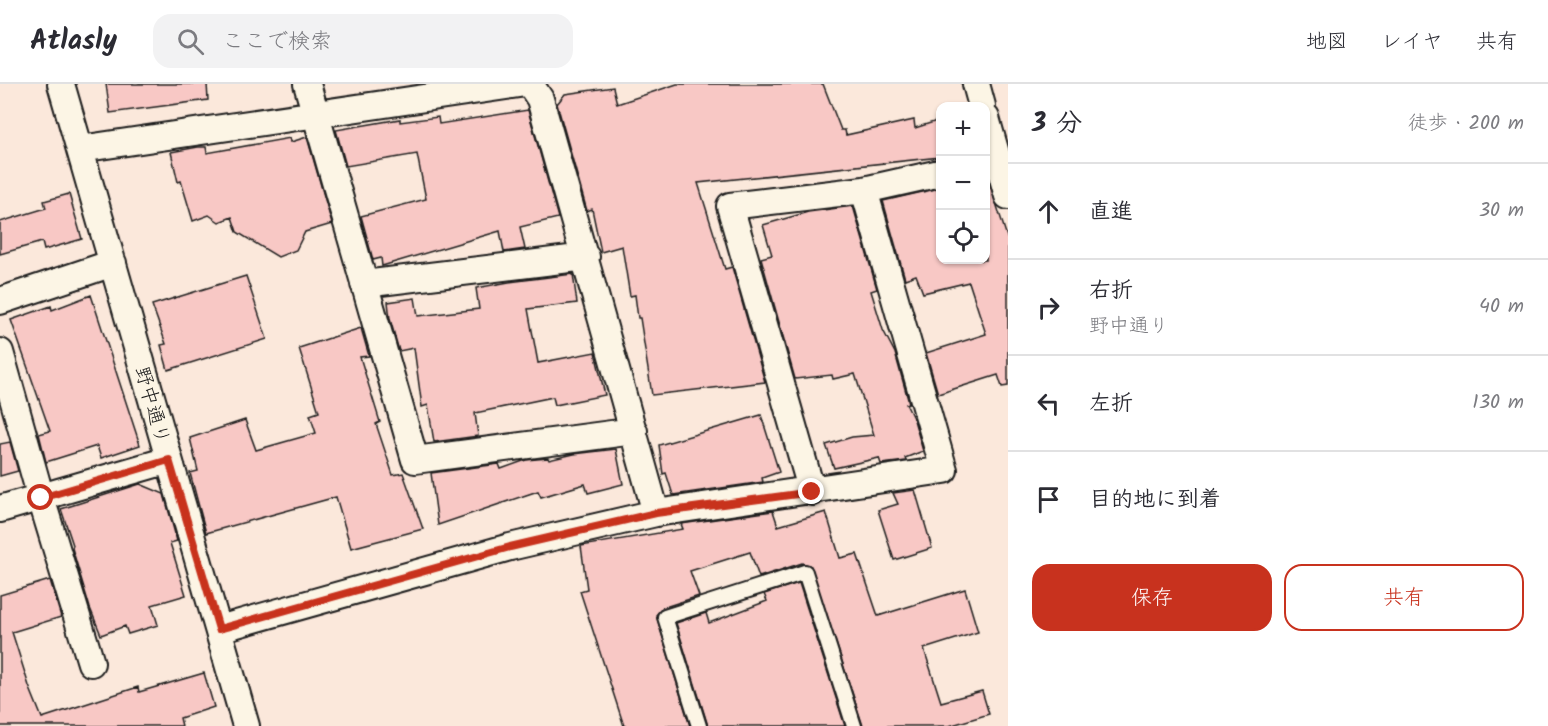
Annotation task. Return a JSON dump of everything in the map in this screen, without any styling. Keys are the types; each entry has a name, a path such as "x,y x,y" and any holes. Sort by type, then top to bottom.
{"street":[{"name":"野中通り","path":"61,84 219,629 238,724"},
{"path":"307,84 414,460 634,431"},
{"path":"80,149 519,84"},
{"path":"530,84 540,99 656,513"},
{"path":"976,84 981,102"},
{"path":"990,133 1008,196"},
{"path":"812,492 730,207 864,190 936,173"},
{"path":"219,629 510,547 656,513 812,492 944,470 864,190"},
{"path":"364,284 586,257"},
{"path":"0,301 113,262"},
{"path":"1,359 91,663"},
{"path":"0,509 169,460"}],"lane":[{"path":"699,726 665,616 806,572 854,726"}],"building":[{"path":"106,84 207,84 208,100 110,113"},
{"path":"677,84 823,84 841,130 845,130 846,135 914,120 915,128 936,121 936,157 698,183 725,269 732,267 765,382 652,395 640,318 638,318 635,295 630,296 622,246 601,252 592,209 587,211 557,104 565,94 613,87 617,104"},
{"path":"528,110 558,218 520,227 525,249 504,252 500,231 382,266 381,258 373,260 361,216 426,199 417,154 346,166 336,130 400,119 400,122 438,117 439,124"},
{"path":"307,137 332,224 305,232 296,250 278,257 237,232 232,217 219,222 209,215 193,221 181,181 178,182 171,152 206,147 207,153 290,138 291,142"},
{"path":"990,184 1008,240 1008,386 1002,387 998,375 938,394 926,353 986,334 969,282 923,293 916,275 905,279 883,201 936,189 936,264 990,264"},
{"path":"69,194 82,239 44,250 42,242 0,254 0,222 46,208 44,201"},
{"path":"853,206 877,289 871,291 883,330 895,353 909,403 906,404 914,420 923,451 905,458 906,461 881,464 879,458 834,468 826,445 852,437 874,435 855,374 833,379 832,375 795,379 761,258 772,255 763,225 808,212"},
{"path":"573,274 577,303 528,309 538,363 595,352 605,395 555,405 553,397 475,413 478,436 434,442 428,405 422,407 414,348 399,351 388,302 415,298 418,316 479,309 476,288"},
{"path":"246,276 267,339 168,370 161,345 166,344 152,305"},
{"path":"91,295 140,445 101,458 97,446 46,462 39,434 50,431 11,320 51,306 52,310"},
{"path":"361,328 369,356 360,357 380,422 376,424 393,475 403,473 423,529 351,548 336,497 206,533 190,473 198,471 190,438 245,420 256,450 316,433 310,415 319,412 299,348"},
{"path":"761,415 779,472 762,478 763,482 673,495 666,473 663,474 659,445"},
{"path":"10,442 18,471 0,476 0,444"},
{"path":"616,449 623,484 588,493 585,484 541,497 538,491 438,525 431,473 499,464 501,469 526,460 548,458 549,460 574,454"},
{"path":"140,484 164,494 177,541 170,543 186,595 152,605 158,625 128,634 125,626 101,635 90,608 61,509"},
{"path":"915,490 932,548 894,560 878,510 898,504 893,493"},
{"path":"773,511 778,526 826,512 840,558 857,554 878,616 965,589 978,632 924,649 941,702 982,691 989,714 949,726 863,726 811,566 802,563 759,577 750,552 690,571 699,596 662,608 656,615 690,726 624,726 580,591 587,589 581,546 683,529 681,524"},
{"path":"50,580 61,617 12,632 42,718 138,687 139,692 204,673 214,707 180,718 182,726 0,726 0,595"},
{"path":"799,583 845,726 708,726 676,623 706,613 709,623 767,601 764,594"}],"route":[{"path":"41,498 169,460 219,629 510,547 656,513 812,492"}]}
